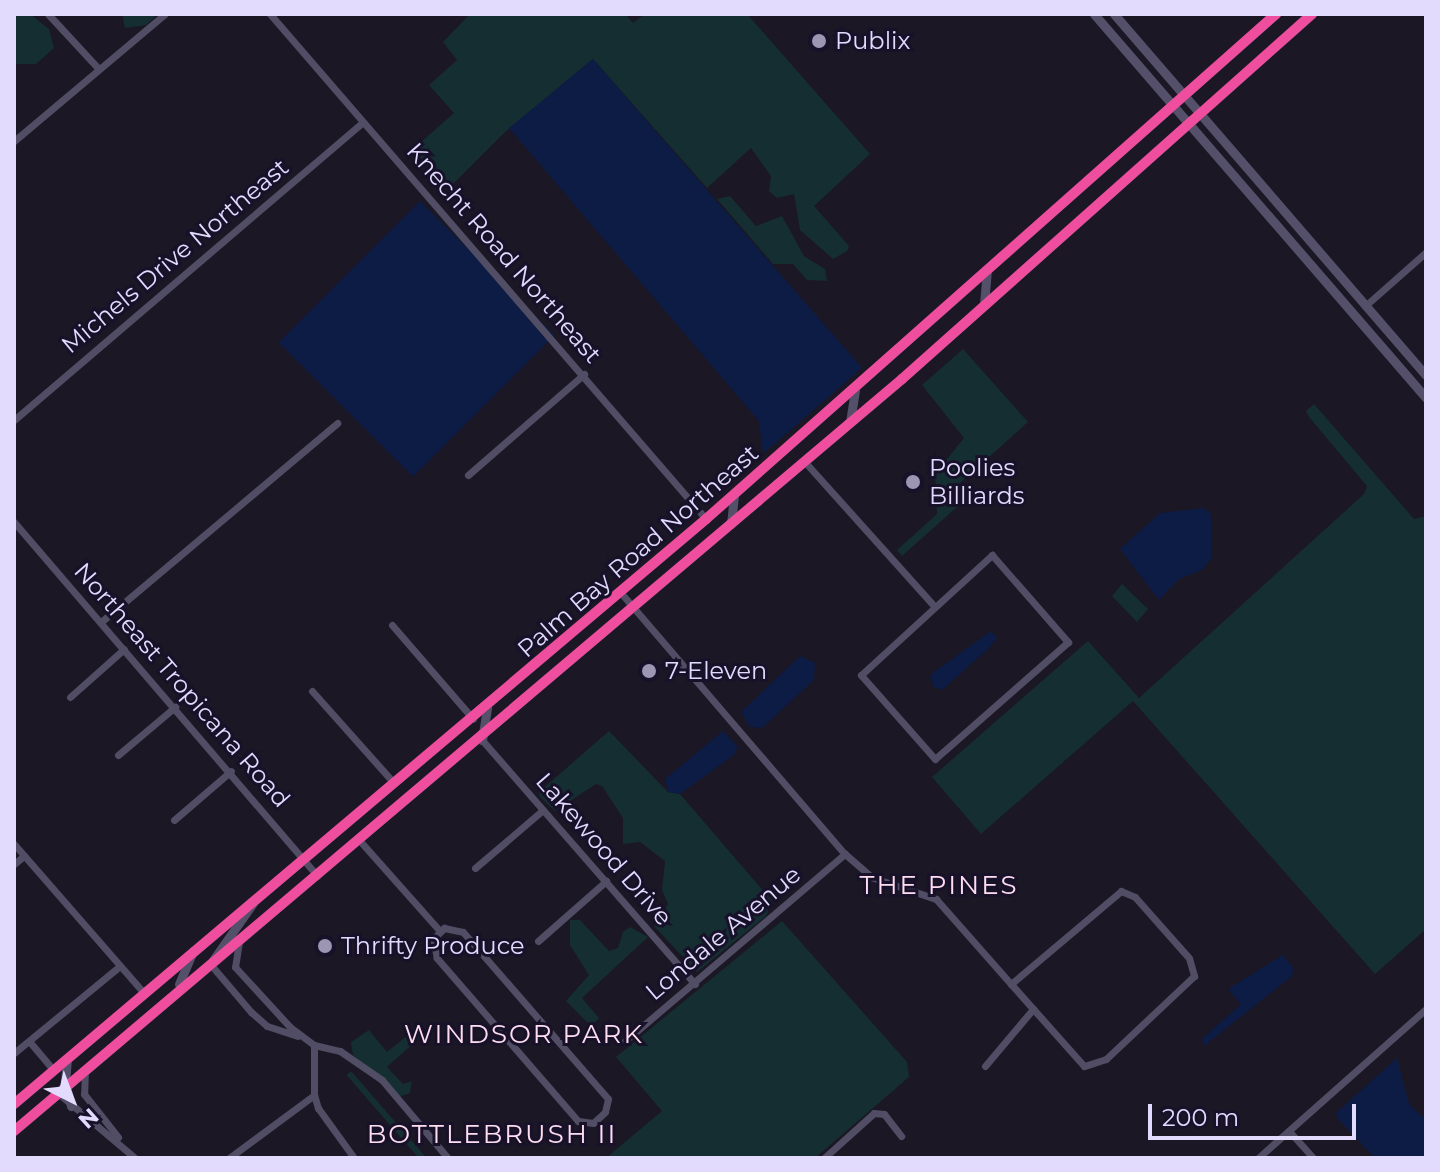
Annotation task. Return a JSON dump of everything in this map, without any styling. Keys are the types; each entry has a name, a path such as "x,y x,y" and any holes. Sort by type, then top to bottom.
{"main road":[{"path":"1094,14 1426,398"},
{"path":"1114,14 1426,375"},
{"name":"Palm Bay Road Northeast","path":"14,1104 304,856 473,719 621,593 1276,14"},
{"name":"Palm Bay Road Northeast","path":"14,1131 144,1019 482,740 1201,116 1312,14"},
{"path":"984,304 987,270"},
{"path":"850,422 856,386"},
{"path":"731,524 734,494"},
{"path":"482,740 487,707"},
{"path":"472,747 473,719"},
{"path":"211,965 256,897"},
{"path":"171,997 185,979 193,951"},
{"path":"144,1019 145,994"},
{"path":"67,1059 62,1090 71,1106"}],"street":[{"path":"48,14 99,69"},
{"path":"14,141 165,14"},
{"name":"Knecht Road Northeast","path":"270,14 584,374 706,519"},
{"name":"Michels Drive Northeast","path":"14,420 362,123"},
{"path":"1365,306 1426,252"},
{"path":"468,475 584,374"},
{"path":"101,622 337,423"},
{"path":"804,461 934,606"},
{"name":"Northeast Tropicana Road","path":"14,522 304,856 317,876"},
{"path":"992,555 1068,642 935,759 861,675 934,606 992,555"},
{"path":"621,593 845,854 871,877 936,899 1033,1009 1084,1066 1093,1066 1192,982 1193,967 1135,897 1121,891 1011,984"},
{"path":"392,625 473,719"},
{"path":"70,697 124,649"},
{"path":"312,691 394,783"},
{"path":"118,755 175,707"},
{"name":"Lakewood Drive","path":"482,740 695,984"},
{"path":"174,820 231,771"},
{"path":"475,868 543,810"},
{"path":"360,841 439,930"},
{"path":"14,844 145,994"},
{"name":"Londale Avenue","path":"625,1041 845,854"},
{"path":"14,864 24,856"},
{"path":"538,941 606,881"},
{"path":"455,927 463,932 608,1099 605,1112 593,1123 578,1121 437,958 432,944 439,930 455,927"},
{"path":"240,941 235,967 299,1036"},
{"path":"211,965 267,1026 299,1036 314,1045 340,1051 382,1080 448,1158"},
{"path":"14,1053 120,966"},
{"path":"985,1066 1033,1009"},
{"path":"1258,1158 1426,1009"},
{"path":"29,1041 53,1070"},
{"path":"314,1045 314,1095 354,1158"},
{"path":"86,1069 84,1094 135,1158"},
{"path":"229,1158 314,1095"},
{"path":"71,1106 121,1142"},
{"path":"824,1158 874,1113 884,1114 901,1136"},
{"path":"1289,1131 1313,1158"}],"green space":[{"path":"30,14 49,29 54,48 36,64 14,64 14,15"},
{"path":"122,14 158,14 146,25 125,28"},
{"path":"470,14 625,14 633,23 645,14 747,14 870,154 814,206 849,246 847,251 833,259 800,230 794,194 777,198 769,191 771,176 751,148 707,188 593,59 505,132 450,187 412,150 454,113 429,85 457,60 443,42"},
{"path":"730,196 756,226 782,216 804,256 825,269 827,281 807,280 793,264 773,264 717,199"},
{"path":"963,349 1028,422 959,484 966,499 902,556 897,550 937,514 935,474 964,438 922,385"},
{"path":"1314,404 1414,519 1426,516 1426,929 1375,974 1133,701 981,834 932,777 1088,641 1139,698 1364,494 1367,486 1309,417 1306,411"},
{"path":"1122,584 1148,609 1137,622 1112,596"},
{"path":"609,731 668,792 680,794 771,900 766,916 697,972 654,926 668,904 662,890 665,861 640,842 623,844 623,818 602,786 596,784 555,811 540,797 539,792"},
{"path":"570,920 580,920 609,951 618,948 623,932 630,927 648,937 582,998 599,1018 591,1026 566,1001 589,975 570,945"},
{"path":"782,921 907,1062 909,1077 815,1158 606,1158 662,1111 616,1057"},
{"path":"419,1026 425,1033 387,1067 403,1084 412,1081 410,1093 398,1097 353,1055 351,1042 369,1030 387,1052"},
{"path":"351,1071 427,1158 419,1158 346,1075"}],"water":[{"path":"593,59 862,368 763,454 759,421 509,128"},
{"path":"420,201 554,335 413,477 279,342"},
{"path":"1204,508 1211,514 1211,559 1202,570 1179,579 1159,600 1120,549 1160,513"},
{"path":"991,631 997,638 989,648 942,690 934,687 930,677 934,672"},
{"path":"800,656 815,663 814,680 762,728 750,727 741,712"},
{"path":"723,731 738,747 734,755 680,794 668,792 665,779"},
{"path":"1283,955 1294,969 1292,976 1204,1046 1202,1039 1241,1004 1228,989"},
{"path":"1397,1058 1409,1104 1426,1120 1426,1158 1375,1158 1337,1118 1336,1113"}],"cycle path":[{"path":"14,1104 706,519 1276,14"},
{"path":"14,1131 902,379 1312,14"}],"place":[{"name":"Publix","path":"819,41"},
{"name":"Poolies Billiards","path":"913,482"},
{"name":"7-Eleven","path":"649,671"},
{"name":"Thrifty Produce","path":"325,946"}],"district":[{"name":"THE PINES","path":"939,886"},
{"name":"WINDSOR PARK","path":"524,1035"},
{"name":"BOTTLEBRUSH II","path":"492,1135"}]}
